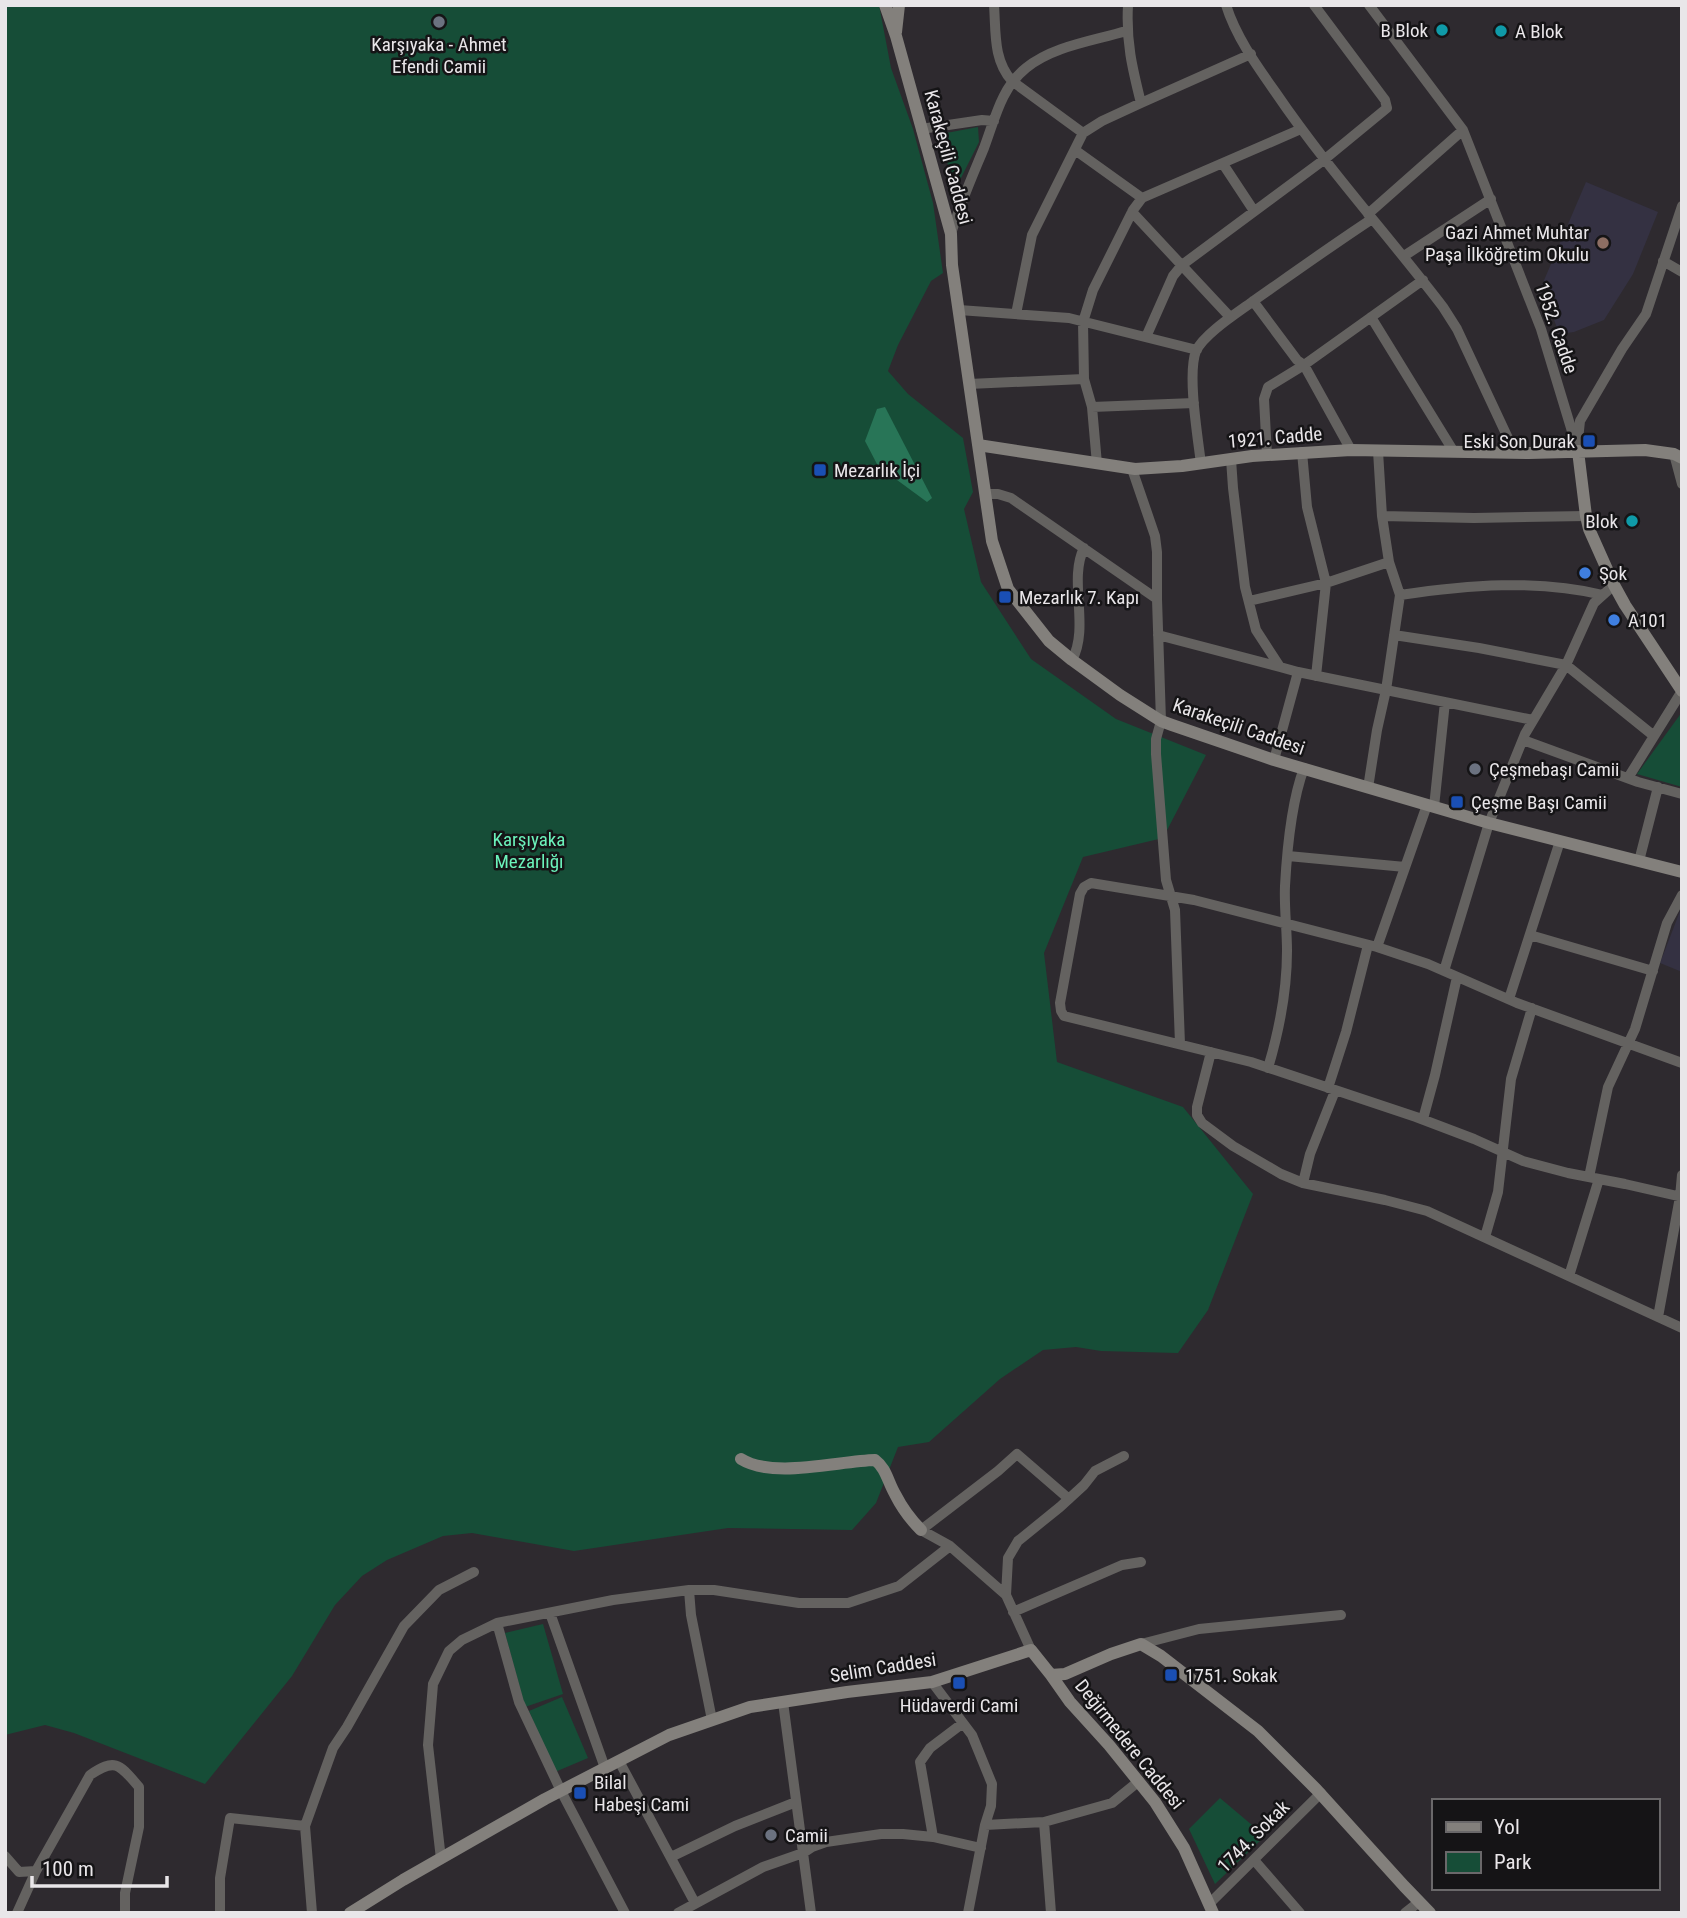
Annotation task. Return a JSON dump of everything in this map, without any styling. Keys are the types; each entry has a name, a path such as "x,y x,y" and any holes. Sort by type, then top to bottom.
{"main road":[{"name":"Karakeçili Caddesi","path":"885,5 951,234 952,264 992,541 1008,589 1049,641 1120,695 1161,721 1274,760 1430,806 1682,872"},
{"name":"Karakeçili Caddesi","path":"896,36 899,5"},
{"name":"1921. Cadde","path":"978,445 1132,469 1201,464 1267,455 1351,450 1515,453 1645,450 1678,456"},
{"path":"1577,451 1589,529 1614,585 1682,691"},
{"path":"741,1458 750,1465 804,1468 875,1461 882,1465 908,1517 921,1530"},
{"path":"1031,1650 1051,1675 1065,1674 1141,1644 1161,1656 1258,1731 1321,1793 1430,1913"},
{"name":"Selim Caddesi","path":"350,1913 561,1791 669,1735 750,1707 932,1682 1031,1650"},
{"name":"Değirmedere Caddesi","path":"1051,1675 1070,1702 1155,1802 1184,1848 1211,1908"}],"street":[{"path":"994,5 1000,64 1012,81 1083,133"},
{"path":"1128,5 1126,31 1141,103"},
{"path":"1226,5 1231,20 1256,65 1301,129 1443,307 1457,329 1515,453"},
{"path":"1146,337 1174,276 1182,265 1325,159 1387,108 1385,100 1314,5"},
{"name":"1952. Cadde","path":"1369,5 1463,130 1541,329 1577,451"},
{"path":"951,234 1002,96 1012,81 1027,67 1050,53 1126,31"},
{"path":"1016,314 1032,235 1083,133 1102,121 1251,54"},
{"path":"921,129 982,120 994,121"},
{"path":"1097,464 1092,407 1084,379 1083,322 1093,290 1132,212 1142,198 1301,129"},
{"path":"1201,464 1194,403 1193,365 1197,350 1230,317 1370,217 1463,130"},
{"path":"1075,150 1142,198"},
{"path":"1223,164 1254,211"},
{"path":"1404,256 1491,199"},
{"path":"1577,451 1580,421 1646,314 1682,206"},
{"path":"1132,212 1230,317"},
{"path":"1663,261 1682,272"},
{"path":"1267,455 1264,399 1268,387 1304,365 1423,280"},
{"path":"1253,301 1304,365 1351,450"},
{"path":"959,310 1069,318 1197,350"},
{"path":"1371,317 1454,452"},
{"path":"969,384 1084,379"},
{"path":"1092,407 1194,403"},
{"path":"1368,788 1400,595 1389,562 1382,516 1378,451"},
{"path":"1302,452 1307,507 1326,583 1316,676"},
{"path":"1678,456 1682,484"},
{"path":"1231,459 1245,587 1256,630 1280,667"},
{"path":"1132,469 1155,536 1157,552 1161,721 1156,739 1156,754 1165,868 1169,895 1175,910 1180,1044"},
{"path":"985,494 1011,498 1157,599"},
{"path":"1382,516 1586,516"},
{"path":"1072,660 1079,637 1079,564 1083,548"},
{"path":"1249,601 1326,583 1389,562"},
{"path":"1400,595 1496,584 1538,586 1603,595"},
{"path":"1444,971 1489,823 1523,740 1566,665 1594,603 1614,585"},
{"path":"1158,635 1316,676 1533,720"},
{"path":"1394,635 1566,665 1654,736"},
{"path":"1274,760 1298,671"},
{"path":"1628,778 1682,691"},
{"path":"1303,1183 1372,946 1430,806 1445,702"},
{"path":"1523,740 1628,778 1682,794"},
{"path":"1268,1068 1276,1041 1285,983 1285,887 1295,791 1304,768"},
{"path":"1639,860 1658,788"},
{"path":"1509,999 1560,841"},
{"path":"1288,856 1405,867"},
{"path":"1681,1197 1523,1161 1423,1119 1268,1068 1067,1017 1062,1014 1060,1007 1080,894 1084,887 1091,883 1169,895 1372,946 1428,964 1532,1008 1682,1063"},
{"path":"1569,1276 1594,1178 1608,1087 1629,1043 1667,923 1682,895"},
{"path":"1530,934 1653,971"},
{"path":"1423,1119 1457,977"},
{"path":"1485,1237 1495,1205 1504,1152 1511,1079 1532,1008"},
{"path":"1211,1052 1197,1107 1199,1120 1261,1164 1303,1183 1427,1211 1682,1328"},
{"path":"1658,1317 1681,1197 1682,1175"},
{"path":"1006,1595 950,1546 921,1530 1017,1454 1069,1499"},
{"path":"1031,1650 1006,1595 1008,1558 1018,1541 1069,1499 1095,1471 1124,1456"},
{"path":"441,1859 428,1745 433,1684 449,1651 462,1640 497,1623 613,1600 689,1590 714,1590 799,1603 848,1603 899,1586 950,1546"},
{"path":"1013,1612 1122,1565 1141,1562"},
{"path":"312,1913 305,1826 332,1748 351,1720 404,1626 439,1590 474,1572"},
{"path":"689,1590 691,1615 712,1720"},
{"path":"550,1613 605,1768"},
{"path":"1141,1644 1199,1629 1341,1615"},
{"path":"497,1623 519,1702 561,1791 625,1913"},
{"path":"932,1682 972,1735 992,1784 991,1806 968,1913"},
{"path":"783,1702 811,1913"},
{"path":"933,1837 920,1762 930,1748 963,1723"},
{"path":"619,1761 695,1903"},
{"path":"17,1913 36,1871 90,1775 104,1765 118,1766 129,1774 139,1787 139,1827 125,1893 125,1913"},
{"path":"985,1825 1044,1822 1112,1803 1139,1781"},
{"name":"1744. Sokak","path":"1211,1908 1254,1860 1321,1793"},
{"path":"671,1857 735,1826 796,1802"},
{"path":"220,1913 220,1878 230,1818 305,1826"},
{"path":"1044,1822 1051,1913"},
{"path":"678,1913 763,1867 826,1842 903,1834 933,1837 981,1848"},
{"path":"5,1856 19,1872 36,1871"},
{"path":"1254,1860 1300,1913"},
{"path":"1405,1913 1419,1902"},
{"path":"5,1912 11,1913"}],"shaded area":[{"name":"Gazi Ahmet Muhtar Paşa İlköğretim Okulu","path":"1586,182 1658,212 1633,274 1604,320 1574,332 1559,334 1542,285"},
{"path":"1682,906 1682,972 1660,963"}],"green space":[{"name":"Karşıyaka Mezarlığı","path":"5,5 879,5 891,68 913,129 933,203 943,273 931,281 898,345 888,371 908,394 963,438 973,492 964,509 981,582 1031,659 1116,719 1206,755 1163,838 1083,857 1044,953 1057,1062 1183,1107 1253,1194 1208,1310 1178,1353 1101,1351 1076,1347 1043,1350 1000,1379 929,1442 898,1447 876,1503 852,1530 728,1528 574,1551 472,1533 443,1536 387,1560 362,1576 335,1605 292,1676 205,1784 74,1733 45,1725 5,1735"},
{"path":"978,127 979,142 954,192 941,134"},
{"path":"885,407 932,498 927,502 878,466 865,441 877,409"},
{"path":"1682,712 1682,787 1637,774"},
{"path":"543,1624 563,1694 525,1707 505,1633"},
{"path":"562,1697 588,1758 555,1772 529,1711"},
{"path":"1220,1798 1265,1836 1215,1884 1189,1829"}],"place":[{"name":"Karşıyaka - Ahmet Efendi Camii","path":"439,22"},
{"name":"B Blok","path":"1442,30"},
{"name":"A Blok","path":"1501,31"},
{"name":"Gazi Ahmet Muhtar Paşa İlköğretim Okulu","path":"1603,243"},
{"name":"Eski Son Durak","path":"1589,441"},
{"name":"Mezarlık İçi","path":"820,470"},
{"name":"Blok","path":"1632,521"},
{"name":"Şok","path":"1585,573"},
{"name":"Mezarlık 7. Kapı","path":"1005,597"},
{"name":"A101","path":"1614,620"},
{"name":"Çeşmebaşı Camii","path":"1475,769"},
{"name":"Çeşme Başı Camii","path":"1457,802"},
{"name":"1751. Sokak","path":"1171,1675"},
{"name":"Hüdaverdi Cami","path":"959,1683"},
{"name":"Bilal Habeşi Cami","path":"580,1793"},
{"name":"Camii","path":"771,1835"}]}
